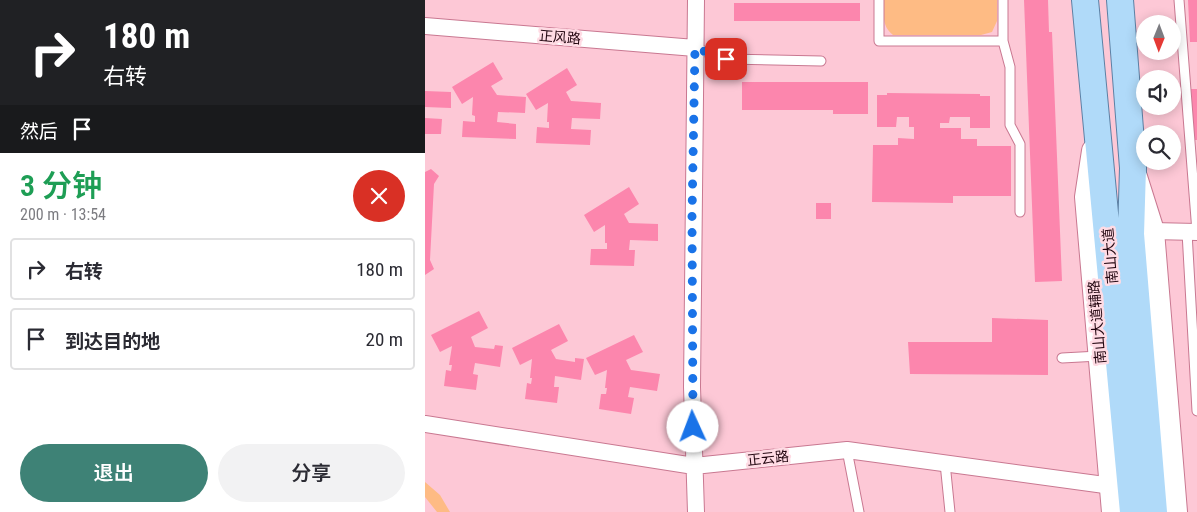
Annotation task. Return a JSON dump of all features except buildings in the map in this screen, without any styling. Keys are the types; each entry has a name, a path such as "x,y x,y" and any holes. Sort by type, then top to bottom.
{"main road":[{"name":"南山大道","path":"1085,0 1096,132 1124,355 1154,512"},
{"name":"南山大道","path":"1120,0 1133,168 1124,355 1133,512"}],"street":[{"path":"696,0 692,255 696,512"},
{"name":"正风路","path":"425,26 695,48"},
{"path":"1133,168 1152,231 1175,512"},
{"path":"1152,231 1194,232"},
{"name":"南山大道辅路","path":"1114,512 1112,486 1124,355"},
{"name":"正云路","path":"425,424 694,466 847,450 1112,486"}],"lane":[{"path":"879,0 879,42 1003,41"},
{"path":"1003,0 1003,41 1009,67 1010,125 1020,144 1020,212"},
{"path":"1179,0 1195,178 1197,411"},
{"path":"695,48 726,59 821,61"},
{"path":"1062,358 1124,355"},
{"path":"847,450 859,512"},
{"path":"945,463 950,512"}],"shaded area":[{"path":"884,0 997,0 997,21 992,32 981,35 893,35 885,23"},
{"path":"425,482 440,495 450,512 437,512 425,497"}],"route":[{"path":"693,427 692,216 695,48 726,59"}]}
